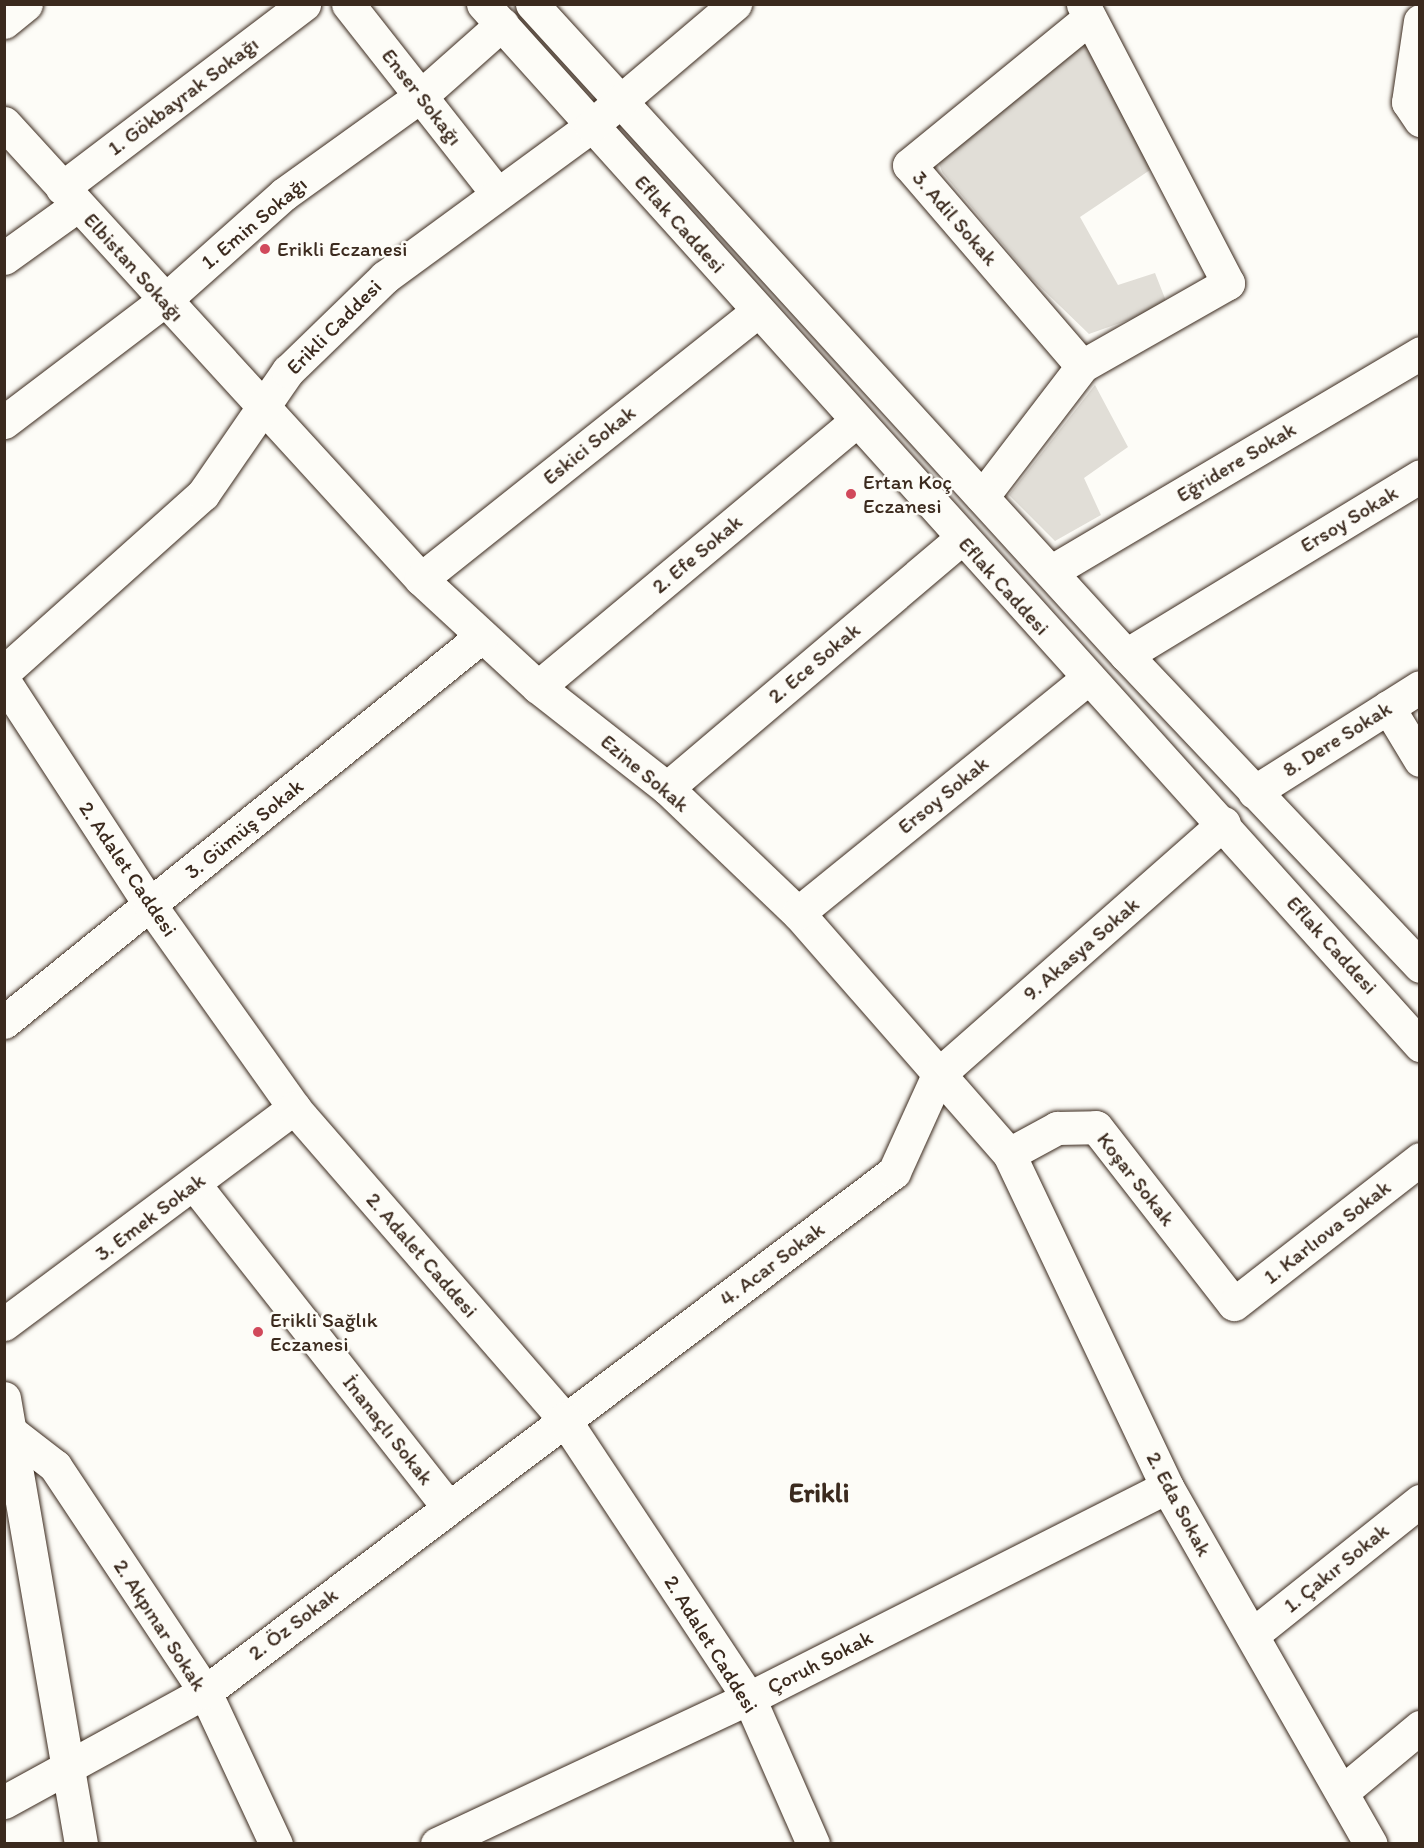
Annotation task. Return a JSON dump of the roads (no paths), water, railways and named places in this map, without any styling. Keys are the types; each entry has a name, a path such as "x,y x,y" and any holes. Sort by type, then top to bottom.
{"street":[{"name":"1. Gökbayrak Sokağı","path":"4,258 70,196 303,4"},
{"name":"Enser Sokağı","path":"348,4 422,94 495,191"},
{"name":"Erikli Caddesi","path":"4,672 203,494 263,411 288,371 322,335 385,277 495,191 591,126 735,4"},
{"name":"Eflak Caddesi","path":"533,5 1052,571 1125,655 1418,962"},
{"name":"3. Adil Sokak","path":"982,497 1083,366 1228,283 1086,11 909,165 1083,366"},
{"name":"1. Emin Sokağı","path":"4,422 165,300 284,194 422,94 493,14"},
{"name":"Eflak Caddesi","path":"493,14 961,539 1224,823 1419,1045"},
{"path":"1419,21 1408,102 1419,120"},
{"name":"Elbistan Sokağı","path":"4,123 263,411"},
{"name":"Eskici Sokak","path":"421,579 758,311"},
{"name":"Eğridere Sokak","path":"1052,571 1419,352"},
{"name":"Ezine Sokak","path":"263,411 421,579 538,687 667,788 798,913 1008,1154"},
{"name":"2. Efe Sokak","path":"538,687 856,421"},
{"name":"Ersoy Sokak","path":"1125,655 1419,476"},
{"name":"2. Ece Sokak","path":"667,788 961,539"},
{"name":"3. Gümüş Sokak","path":"4,1022 482,636"},
{"name":"Ersoy Sokak","path":"798,913 1088,678"},
{"name":"2. Adalet Caddesi","path":"4,681 150,905 294,1108 564,1419 749,1698 813,1844"},
{"name":"8. Dere Sokak","path":"1254,792 1419,687"},
{"path":"1388,707 1419,760"},
{"name":"9. Akasya Sokak","path":"938,1074 1224,823"},
{"name":"4. Acar Sokak","path":"564,1419 894,1172 938,1074"},
{"name":"3. Emek Sokak","path":"4,1324 294,1108"},
{"name":"Koşar Sokak","path":"1008,1154 1057,1128 1096,1127 1234,1304"},
{"name":"2. Eda Sokak","path":"1008,1154 1167,1487 1371,1844"},
{"name":"1. Karlıova Sokak","path":"1234,1304 1419,1159"},
{"name":"İnanaçlı Sokak","path":"194,1184 448,1507"},
{"path":"4,1398 8,1433 70,1765 81,1844"},
{"name":"2. Öz Sokak","path":"4,1802 205,1692 564,1419"},
{"name":"2. Akpınar Sokak","path":"8,1433 55,1466 205,1692 276,1844"},
{"name":"Çoruh Sokak","path":"437,1844 749,1698 1167,1487"},
{"name":"1. Çakır Sokak","path":"1252,1635 1419,1501"},
{"path":"1342,1792 1419,1727"}],"place":[{"name":"Erikli Eczanesi","path":"265,249"},
{"name":"Ertan Koç Eczanesi","path":"851,494"},
{"name":"Erikli Sağlık Eczanesi","path":"258,1332"}],"district":[{"name":"Erikli","path":"819,1493"}]}
